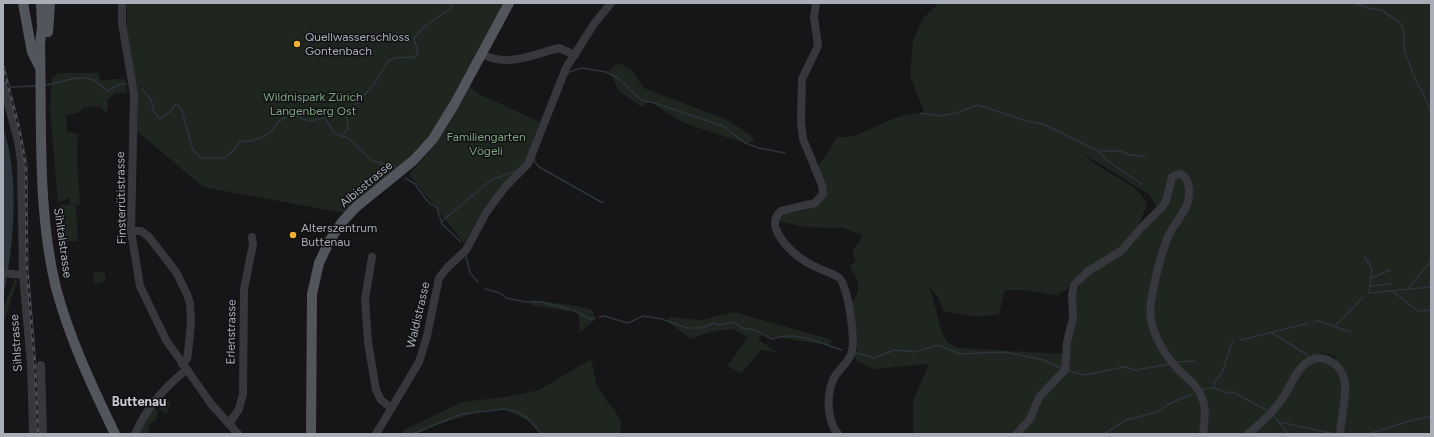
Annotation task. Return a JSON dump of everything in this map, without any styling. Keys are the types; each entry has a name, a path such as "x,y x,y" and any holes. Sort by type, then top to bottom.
{"main road":[{"path":"23,3 32,52 40,68"},
{"name":"Sihltalstrasse","path":"36,3 40,44 45,212 56,287 77,354 115,434"},
{"name":"Sihltalstrasse","path":"40,44 42,27 41,3"},
{"path":"40,57 48,32 50,3"},
{"name":"Albisstrasse","path":"311,434 312,294 319,264 330,240 342,222 356,207 414,160 433,139 510,3"}],"street":[{"name":"Finsterrütistrasse","path":"122,3 122,23 134,94 131,231 140,286 166,340 212,405 238,434"},
{"name":"Waldistrasse","path":"376,434 419,362 427,336 439,278 466,250 486,213 506,187 528,164 555,92 594,24 611,3"},
{"path":"816,3 814,17 818,46 802,79 800,122 803,139 822,185 823,194 815,204 782,211 777,214 775,223 781,239 793,251 812,265 836,276 845,289 853,348 850,357 835,377 830,390 829,401 831,423 838,434"},
{"path":"482,54 494,58 520,60 559,48 575,55"},
{"name":"Sihlstrasse","path":"3,85 17,135 21,161 20,275 30,365 33,434"},
{"path":"1016,434 1028,422 1039,397 1065,370 1067,342 1073,318 1072,295 1074,285 1087,272 1123,249 1162,207 1166,201 1172,177 1179,174 1184,175 1187,180 1189,199 1183,216 1166,241 1151,299 1149,318 1156,336 1176,368 1193,384 1201,395 1205,409 1203,434"},
{"path":"131,231 141,231 149,237 176,272 187,294 191,313 190,338 187,359 184,367 158,395 135,434"},
{"name":"Erlenstrasse","path":"229,424 239,409 243,394 244,289 253,244 252,237"},
{"path":"372,258 366,300 368,342 376,390 381,400 391,408"},
{"path":"3,273 20,275"},
{"path":"1248,434 1281,401 1302,367 1311,361 1321,359 1334,363 1339,367 1343,376 1345,390 1340,434"},
{"path":"41,365 43,434"}],"green space":[{"name":"Wildnispark Zürich Langenberg Ost","path":"127,3 504,3 450,102 429,136 411,157 368,190 344,213 203,187 137,131 138,100 127,30"},
{"path":"939,3 1431,3 1431,434 1020,434 1038,403 1066,375 1075,294 1084,278 1122,253 1157,209 1150,195 1084,154 1099,167 1128,183 1143,197 1147,205 1138,227 1124,244 1072,281 1068,289 1060,293 1059,296 1024,290 1005,290 999,314 977,317 944,311 938,297 930,288 941,330 947,342 958,348 1063,354 1063,364 1060,372 1029,414 1010,434 913,434 913,400 929,364 872,369 857,361 853,354 857,351 851,302 857,293 858,284 855,275 849,266 856,262 853,256 853,249 859,243 862,235 844,228 805,227 778,221 781,215 812,208 822,202 825,197 817,166 837,137 847,137 862,133 897,117 925,114 910,76 913,40 923,18","holes":["1323,353 1335,356 1336,361 1344,369 1348,386 1329,363 1317,362 1307,366 1303,361"]},
{"path":"619,63 632,70 644,88 730,121 755,139 747,144 684,123 650,102 641,107 618,90 609,70"},
{"path":"59,73 99,73 100,80 125,79 127,93 116,93 107,100 108,109 106,112 99,106 83,108 80,112 66,115 67,132 78,134 77,160 80,205 76,205 78,241 62,242 60,205 75,204 70,204 69,198 58,203 50,109 52,78"},
{"name":"Familiengarten Vögeli","path":"470,86 479,94 540,122 525,164 483,210 464,243 409,174 428,153 443,133"},
{"path":"104,271 106,281 95,284 93,273"},
{"path":"15,279 17,280 16,284 3,325 3,309"},
{"path":"531,300 578,306 593,310 595,320 580,332 579,313 531,305"},
{"path":"734,312 833,340 828,345 762,335 758,339 776,352 761,350 742,373 727,366 748,337 732,329 710,332 690,339 667,321 669,317 701,320"},
{"path":"591,359 597,386 621,420 620,434 540,434 527,420 506,410 489,409 438,424 417,434 401,434 404,430 462,402 506,397 539,390"},
{"path":"162,399 171,402 168,412 165,413 158,408"},
{"path":"154,407 158,410 156,419 148,426 149,434 135,434"}],"shaded area":[{"path":"3,127 12,167 14,212 10,256 3,297"}],"waterway":[{"path":"341,136 348,129 347,118 350,111 375,83 387,62 395,58 415,57 418,52 414,38 424,27 451,8 452,3"},
{"path":"1355,3 1367,8 1381,10 1398,21 1403,28 1405,52 1412,71"},
{"path":"567,75 569,72 582,68 606,72 618,78 641,100 655,103 723,126 745,143 759,148 785,153"},
{"path":"1413,74 1431,113"},
{"path":"44,85 70,79 84,78 99,84 107,91 118,85 126,84"},
{"path":"11,87 36,86"},
{"path":"142,89 151,100 154,112 160,119 170,112 175,105 179,106 182,111 193,150 202,158 224,158 230,154 241,141 251,141 265,136 272,131 278,122 291,114 309,121 325,118 335,134 348,138 372,161 395,166"},
{"path":"920,113 940,116 956,113 978,105 1023,120 1043,124 1098,151 1106,160 1142,184"},
{"path":"1098,151 1121,151 1129,155 1145,156"},
{"path":"535,157 534,161 539,167 603,203"},
{"path":"441,222 491,180 516,171"},
{"path":"405,178 415,184 428,202 437,208 442,224 461,242"},
{"path":"466,256 470,273 478,282"},
{"path":"1365,257 1372,269 1369,293 1431,287"},
{"path":"1408,289 1431,261"},
{"path":"1372,278 1390,270"},
{"path":"1370,286 1390,284"},
{"path":"485,289 500,293 506,298 526,302 542,302 569,309"},
{"path":"1392,291 1418,311 1431,310"},
{"path":"1335,326 1363,297"},
{"path":"573,310 590,319 595,318"},
{"path":"599,317 604,316 628,323 643,316 662,319 686,328 702,328 714,323 719,325 734,322 742,328 755,330 772,339 790,336 807,338 842,350"},
{"path":"1314,322 1319,321 1350,332"},
{"path":"1241,340 1309,323"},
{"path":"1272,333 1309,356"},
{"path":"1214,388 1215,381 1222,373 1233,342"},
{"path":"856,353 874,358 895,350 915,352 939,345 960,354 1005,352 1044,360 1060,368"},
{"path":"1176,362 1194,361"},
{"path":"1069,371 1085,375 1124,367 1136,370 1170,364"},
{"path":"1202,389 1214,388 1229,393 1233,392 1266,410"},
{"path":"1104,434 1126,420 1157,412 1169,404 1192,394"},
{"path":"412,434 462,414 504,409 517,412 527,418 542,434"},
{"path":"1274,416 1288,434"},
{"path":"1367,434 1414,420 1430,417"},
{"path":"1279,422 1334,434"}],"railway":[{"path":"3,66 19,128 26,166 27,267 35,365 38,434"}],"place":[{"name":"Quellwasserschloss Gontenbach","path":"297,44"},
{"name":"Alterszentrum Buttenau","path":"293,235"}],"district":[{"name":"Buttenau","path":"139,401"}]}
